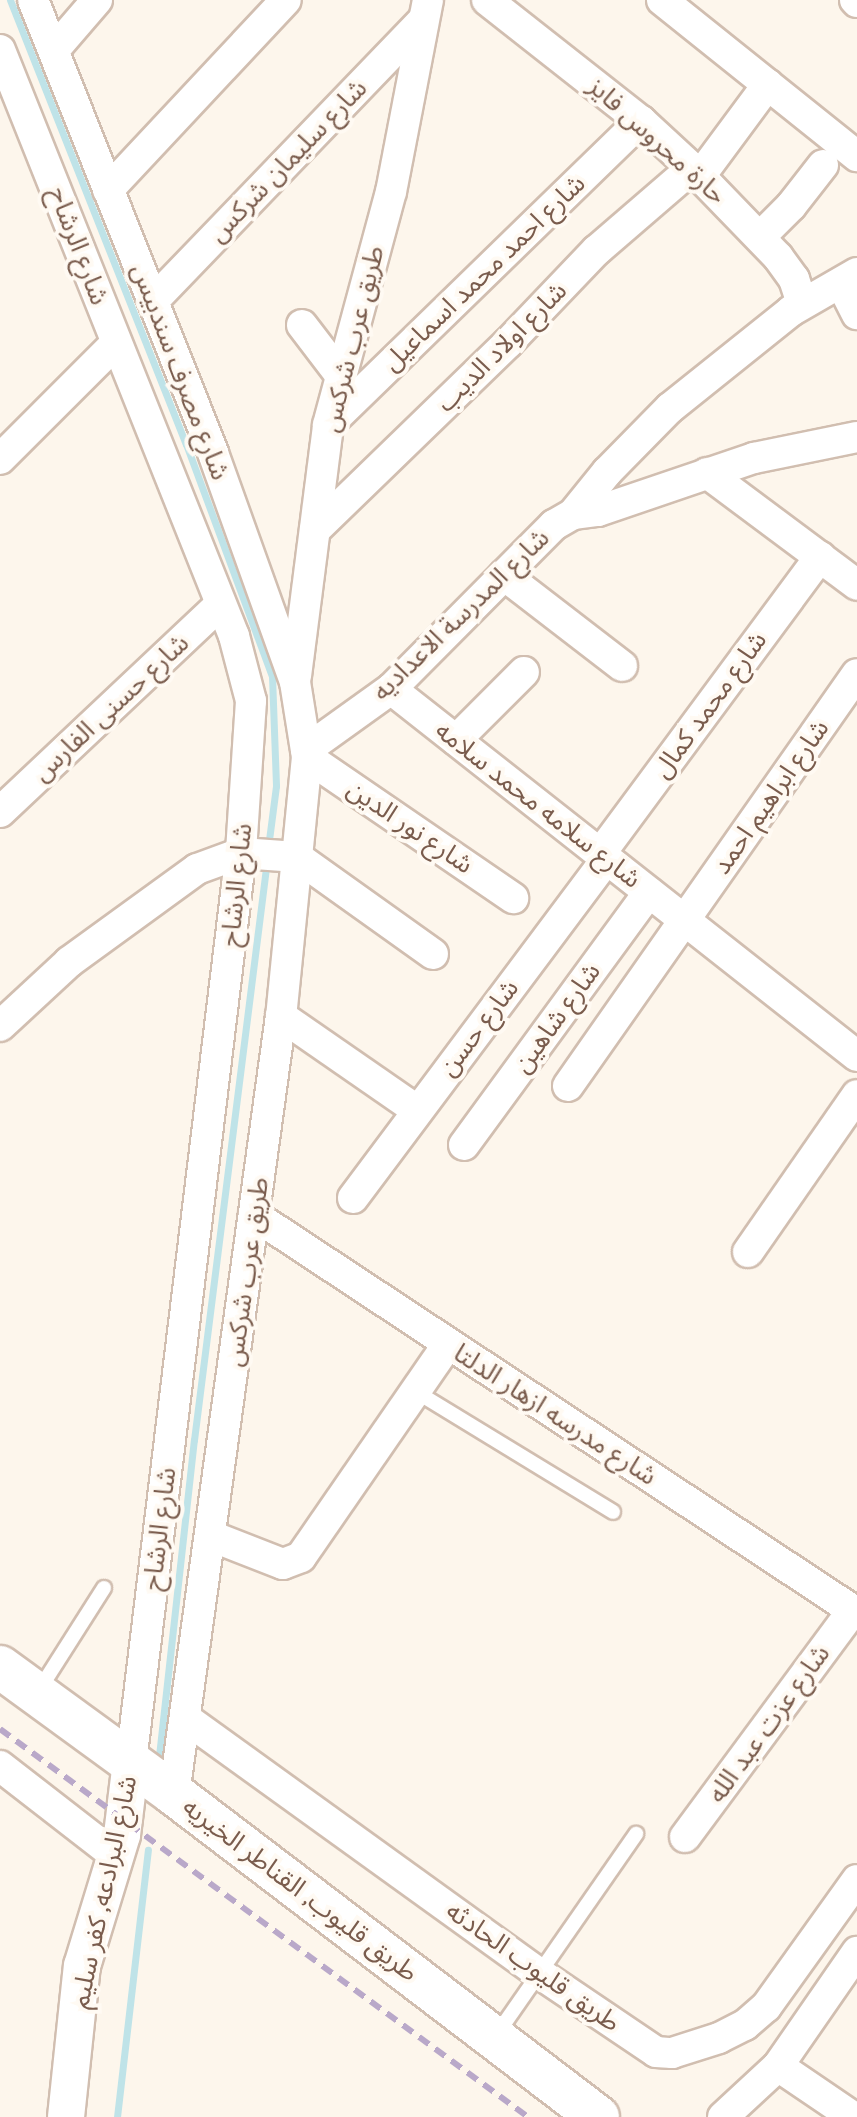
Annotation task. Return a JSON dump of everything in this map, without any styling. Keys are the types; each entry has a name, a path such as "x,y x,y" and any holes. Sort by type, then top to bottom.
{"main road":[{"name":"طريق قليوب, القناطر الخيريه","path":"0,1667 174,1794 598,2117"}],"street":[{"name":"شارع مصرف سندبيس","path":"33,0 213,453 295,682 307,753"},
{"path":"54,50 97,0"},
{"path":"108,190 286,0"},
{"name":"حارة محروس فايز","path":"487,0 641,121 696,172 760,237 794,279 802,304"},
{"path":"662,0 857,156"},
{"name":"شارع سليمان شركس","path":"153,301 425,10"},
{"name":"طريق عرب شركس","path":"295,682 328,425 391,192 425,10"},
{"name":"شارع الرشاح","path":"0,50 7,93 116,343 221,604 239,651 251,701 241,853 131,1762"},
{"name":"شارع اولاد الديب","path":"315,530 508,343 597,250 696,172 768,84"},
{"name":"شارع احمد محمد اسماعيل","path":"328,425 641,121"},
{"path":"760,237 791,206 823,165"},
{"path":"573,514 588,492 670,408 802,304 849,278 857,314"},
{"path":"302,325 341,376"},
{"path":"0,459 116,343"},
{"name":"شارع المدرسة الاعداديه","path":"307,753 391,689 554,525 573,514 598,511 754,458 857,437"},
{"path":"707,473 857,585"},
{"name":"شارع محمد كمال","path":"604,856 820,557"},
{"path":"504,575 622,666"},
{"name":"شارع حسنى الفارس","path":"0,812 221,604"},
{"path":"456,740 524,672"},
{"name":"شارع ابراهيم احمد","path":"568,1086 857,674"},
{"name":"شارع سلامه محمد سلامه","path":"391,689 857,1056"},
{"name":"طريق عرب شركس","path":"174,1794 281,1016 307,753"},
{"name":"شارع نور الدين","path":"307,753 513,898"},
{"path":"0,1026 69,962 197,869 241,853 297,857 433,954"},
{"name":"شارع حسن","path":"353,1198 604,856"},
{"name":"شارع شاهين","path":"464,1145 649,892"},
{"path":"281,1016 417,1110"},
{"path":"748,1252 857,1095"},
{"name":"شارع مدرسه ازهار الدلتا","path":"254,1215 855,1612"},
{"path":"211,1536 277,1562 296,1560 448,1344"},
{"name":"شارع عزت عبد الله","path":"685,1837 855,1612"},
{"name":"طريق قليوب الحادثه","path":"185,1718 539,1973 656,2052 672,2053 719,2038 745,2025 766,2007 857,1880"},
{"name":"شارع البرادعه, كفر سليم","path":"66,2117 82,1966 116,1856 131,1762"},
{"path":"0,1766 116,1856"},
{"path":"723,2117 778,2066 856,1957"},
{"path":"778,2066 853,2117"}],"lane":[{"path":"415,1391 613,1512"},
{"path":"37,1694 104,1588"},
{"path":"494,2038 636,1834"}],"waterway":[{"path":"10,0 186,444 272,676 276,786 268,848"},
{"path":"158,1765 194,1440 267,860"},
{"path":"117,2117 148,1850"}],"railway":[{"path":"0,1729 528,2117"}]}
